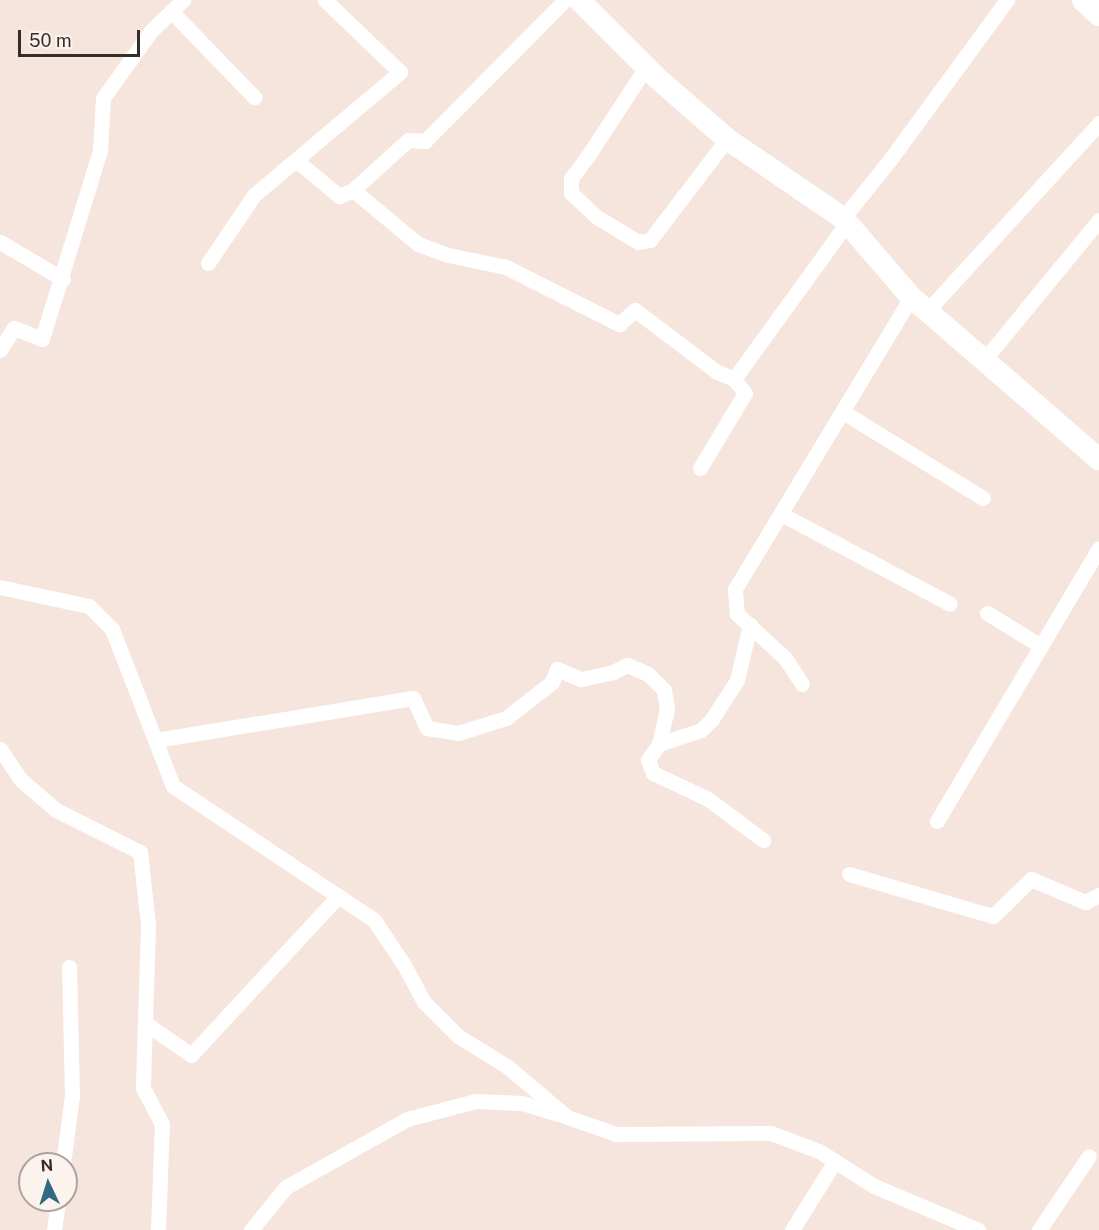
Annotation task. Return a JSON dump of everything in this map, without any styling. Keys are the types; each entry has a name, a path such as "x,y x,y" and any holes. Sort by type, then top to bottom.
{"main road":[{"path":"1084,0 1099,14"}],"street":[{"path":"208,263 254,195 400,72 325,0"},
{"path":"297,161 339,196 353,190 408,140 425,141 565,0"},
{"path":"579,0 646,68 727,139 845,220 919,304 1099,459"},
{"path":"734,379 845,220 1007,0"},
{"path":"0,350 14,328 42,339 63,279 100,150 103,98 151,31 177,5 254,97"},
{"path":"646,68 571,178 571,194 597,217 638,242 650,240 727,139"},
{"path":"802,684 786,659 737,614 735,589 843,412 919,304 1099,123"},
{"path":"353,190 418,244 448,255 506,267 619,324 635,310 717,372 734,379 745,393 700,468"},
{"path":"984,360 1099,220"},
{"path":"0,242 63,279"},
{"path":"843,412 983,498"},
{"path":"781,514 951,604"},
{"path":"937,820 1099,548"},
{"path":"0,587 89,606 112,629 173,786 374,920 404,965 424,1002 458,1036 508,1067 567,1117"},
{"path":"987,613 1041,646"},
{"path":"658,744 701,730 712,719 737,680 750,625"},
{"path":"156,740 413,698 427,728 458,733 506,718 552,682 557,669 581,679 613,672 627,665 648,674 664,690 667,709 658,744 648,760 653,772 708,799 763,840"},
{"path":"0,749 21,780 56,810 140,852 148,925 143,1088 162,1124 158,1230"},
{"path":"849,874 993,916 1031,879 1085,902 1099,895"},
{"path":"145,1023 191,1055 338,896"},
{"path":"65,1152 72,1096 69,967"},
{"path":"250,1230 286,1186 407,1119 476,1101 522,1103 616,1134 771,1133 819,1151 874,1186 952,1225 978,1230"},
{"path":"1039,1230 1089,1156"},
{"path":"792,1230 835,1161"},
{"path":"54,1230 56,1212"}]}
